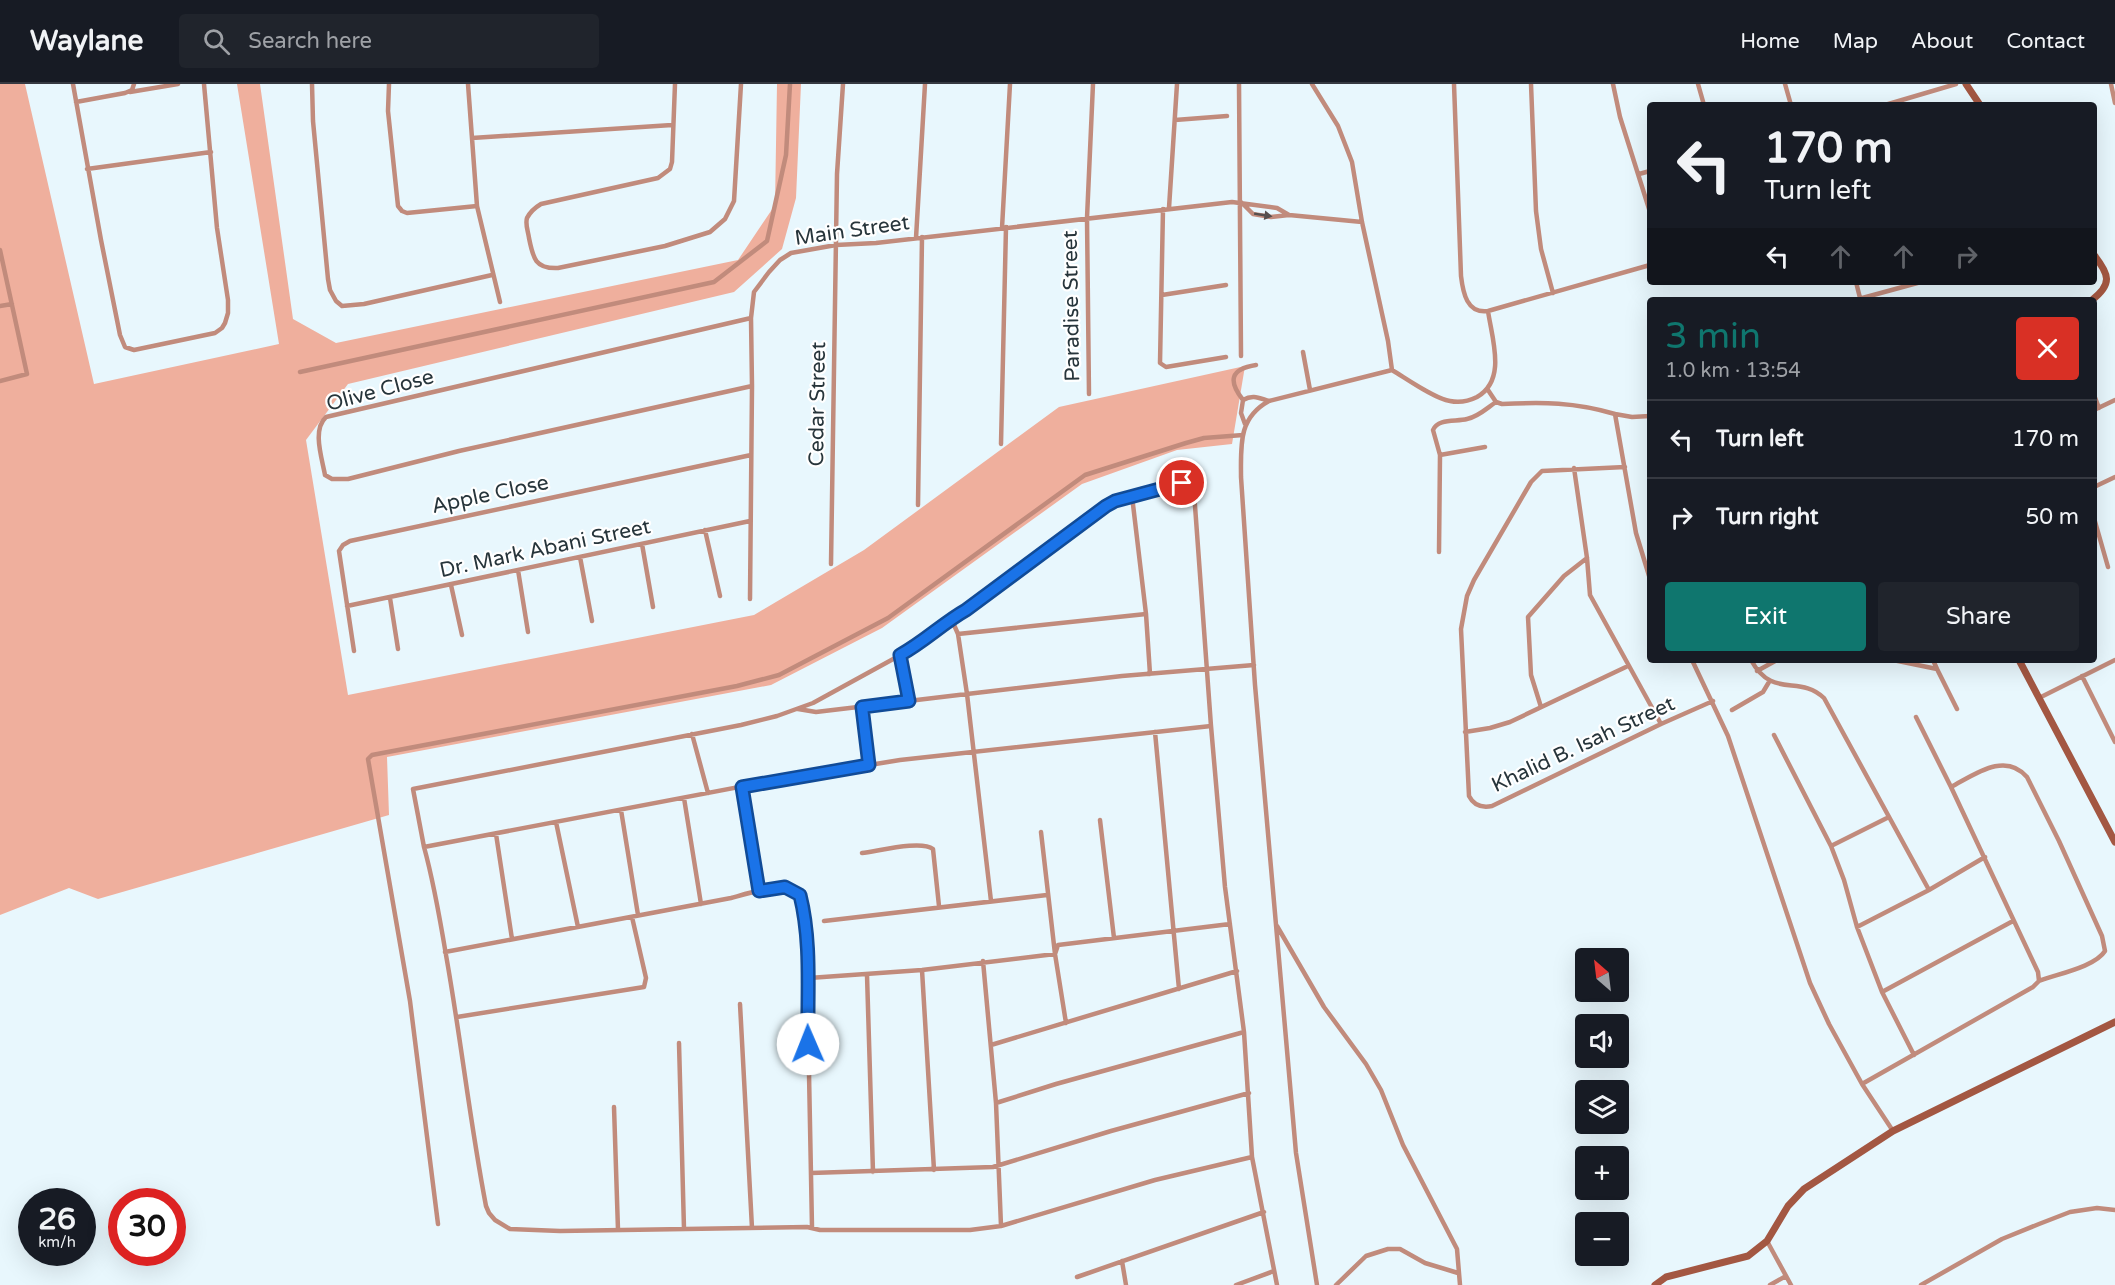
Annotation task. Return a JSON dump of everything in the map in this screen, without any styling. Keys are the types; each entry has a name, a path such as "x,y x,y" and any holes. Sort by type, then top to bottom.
{"street":[{"path":"73,84 87,169 122,343 125,347 134,350 215,333 225,323 228,313 217,228 204,84"},
{"path":"125,93 132,90 134,84"},
{"path":"76,102 178,84"},
{"path":"312,84 313,121 328,279 336,300 342,306 364,304 492,275"},
{"path":"389,84 388,111 398,206 402,211 408,213 477,206"},
{"path":"468,84 477,206 500,302"},
{"path":"675,84 670,169 658,178 541,204 531,211 526,225 534,257 541,267 558,268 665,246 710,232 722,223 734,201 741,84"},
{"path":"300,372 714,282 767,241 786,155 790,84"},
{"name":"Cedar Street","path":"831,564 837,174 843,84"},
{"path":"918,505 919,238 925,84"},
{"path":"1001,444 1004,228 1010,84"},
{"name":"Paradise Street","path":"1089,394 1087,218 1093,84"},
{"path":"1177,84 1166,208 1160,363 1162,366 1226,357"},
{"path":"1239,84 1241,356"},
{"path":"1312,84 1338,126 1352,162 1392,370"},
{"path":"1454,84 1462,286 1467,303 1482,312 1488,311 1647,266"},
{"path":"1531,84 1536,211 1542,249 1553,293"},
{"path":"1613,84 1620,117 1647,202"},
{"path":"1698,84 1703,102"},
{"path":"1785,84 1790,102"},
{"path":"1895,102 1956,84"},
{"path":"1966,84 1978,102"},
{"path":"2111,84 2115,103"},
{"path":"1175,120 1227,116"},
{"path":"472,138 672,125"},
{"path":"87,169 211,152"},
{"path":"1639,174 1647,172"},
{"name":"Main Street","path":"1241,202 1253,214 1271,217 1289,215 1362,222"},
{"name":"Main Street","path":"750,599 753,386 751,318 754,292 780,260 799,251 836,245 919,238 1166,208 1241,202 1277,208 1289,215"},
{"path":"0,250 27,374 0,381"},
{"path":"2096,297 2106,288 2107,280 2097,261"},
{"path":"1162,294 1226,285"},
{"path":"1865,297 1910,285"},
{"path":"0,306 12,304"},
{"path":"1317,1285 1296,1153 1276,924 1241,477 1243,435 1245,424 1253,412 1269,401 1392,370 1450,401 1466,401 1488,390 1494,376 1496,362 1488,311"},
{"name":"Olive Close","path":"751,318 326,417 318,432 325,475 332,479 348,479 459,451 753,386"},
{"path":"1303,352 1310,390"},
{"path":"1245,424 1240,413 1243,400 1234,387 1234,378 1244,367 1256,365"},
{"path":"1488,390 1496,402 1502,404 1566,403 1632,417 1647,416"},
{"path":"1243,400 1256,396 1269,401"},
{"path":"2097,409 2115,400"},
{"path":"1439,552 1440,455 1433,430 1437,424 1469,419 1496,402"},
{"path":"1615,414 1636,532 1647,569"},
{"path":"438,1224 410,1001 368,759 372,755 737,686 779,675 888,618 1085,475 1204,438 1243,435"},
{"path":"1440,455 1485,447"},
{"name":"Apple Close","path":"354,651 339,551 350,541 751,455"},
{"name":"Khalid B. Isah Street","path":"1625,467 1550,469 1536,475 1474,580 1467,596 1461,629 1469,796 1472,802 1485,807 1492,806 1661,724 1713,702"},
{"path":"1574,468 1590,595 1661,724"},
{"path":"2097,486 2115,477"},
{"path":"1252,1157 1155,1180 1001,1226 959,1230 820,1230 812,1227 560,1231 510,1229 502,1226 489,1213 486,1206 473,1140 446,952 413,789 750,722 813,703 924,640 1106,506 1132,496 1182,483 1189,485 1194,492 1211,726 1225,886 1244,1032 1252,1157 1277,1285"},
{"path":"1132,496 1146,614 1150,674"},
{"name":"Dr. Mark Abani Street","path":"347,606 750,521"},
{"path":"2097,528 2108,567"},
{"path":"705,530 720,596"},
{"path":"642,544 653,607"},
{"path":"580,557 592,621"},
{"path":"1541,707 1531,675 1528,617 1564,576 1587,558"},
{"path":"518,570 528,632"},
{"path":"451,585 462,635"},
{"path":"390,598 398,649"},
{"path":"958,634 1146,614"},
{"path":"951,618 958,634 968,694 991,901"},
{"path":"900,655 909,701"},
{"path":"2039,698 2115,660"},
{"path":"1694,663 1713,702 1740,770 1809,983 1862,1083 1893,1131"},
{"path":"1753,663 1757,671 1769,682 1808,688 1824,698 1929,890"},
{"path":"1757,671 1772,663"},
{"path":"1908,663 1937,669"},
{"path":"1935,663 1957,709"},
{"path":"2021,663 2115,842"},
{"path":"796,709 816,712 1150,674 1254,665"},
{"path":"1465,732 1510,722 1628,666"},
{"path":"2082,676 2115,742"},
{"path":"1732,710 1763,692 1769,682"},
{"path":"862,707 869,765"},
{"path":"1916,717 1985,857 2038,972 2039,981"},
{"path":"424,847 708,793 900,760 1211,726"},
{"path":"1155,732 1179,989"},
{"path":"692,734 708,793"},
{"path":"1774,735 1831,846 1844,880 1857,927 1882,992 1914,1055"},
{"path":"1862,1083 2033,987 2039,981 2091,963 2101,958 2105,951 2102,936 2027,777 2012,766 1990,767 1951,787"},
{"path":"742,787 759,891"},
{"path":"684,798 702,904"},
{"path":"457,1017 644,987 646,978 621,810"},
{"path":"1831,846 1889,817"},
{"path":"1100,820 1114,938"},
{"path":"556,822 578,927"},
{"path":"1041,832 1047,895 1066,1023"},
{"path":"496,834 513,939"},
{"path":"862,853 918,845 931,846 939,906"},
{"path":"1857,927 1929,890 1985,857"},
{"path":"446,952 702,904 759,891 785,887 800,895 805,921 809,978 812,1227"},
{"path":"824,921 1047,895"},
{"path":"1882,992 2013,921"},
{"path":"1055,954 1058,945 1230,924"},
{"path":"1276,924 1324,1007 1366,1064 1381,1090 1402,1145 1454,1242 1459,1257 1460,1285"},
{"path":"809,978 922,970 1055,954"},
{"path":"983,961 996,1104 1001,1226"},
{"path":"922,970 933,1170"},
{"path":"991,1045 1237,971"},
{"path":"867,975 873,1172"},
{"path":"740,1004 752,1228"},
{"path":"1655,1285 1666,1277 1745,1258 1767,1241 1788,1206 1804,1189 1893,1131 2115,1022"},
{"path":"996,1104 1056,1084 1244,1032"},
{"path":"679,1043 684,1229"},
{"path":"812,1173 984,1168 1249,1093"},
{"path":"614,1107 618,1230"},
{"path":"1921,1285 2002,1239 2070,1212 2097,1208 2115,1210"},
{"path":"1077,1277 1264,1212"},
{"path":"1767,1241 1791,1285"},
{"path":"1336,1285 1366,1256 1388,1250 1400,1249 1425,1263 1458,1273"},
{"path":"1122,1262 1126,1285"},
{"path":"1236,1285 1274,1271"},
{"path":"1770,1285 1786,1276"}],"shaded area":[{"path":"0,84 25,84 94,384 279,344 237,84 260,84 293,319 336,343 738,260 775,205 777,84 801,84 796,198 782,249 734,292 348,384 306,440 348,695 754,615 864,550 1059,407 1245,366 1232,444 1177,450 1082,484 882,628 771,685 387,757 389,815 98,899 69,888 0,915"}],"route":[{"path":"808,1044 809,978 805,921 800,895 785,887 759,891 742,787 869,765 862,707 909,701 900,655 924,640 951,618 966,610 1106,506 1115,501 1182,483"}]}
